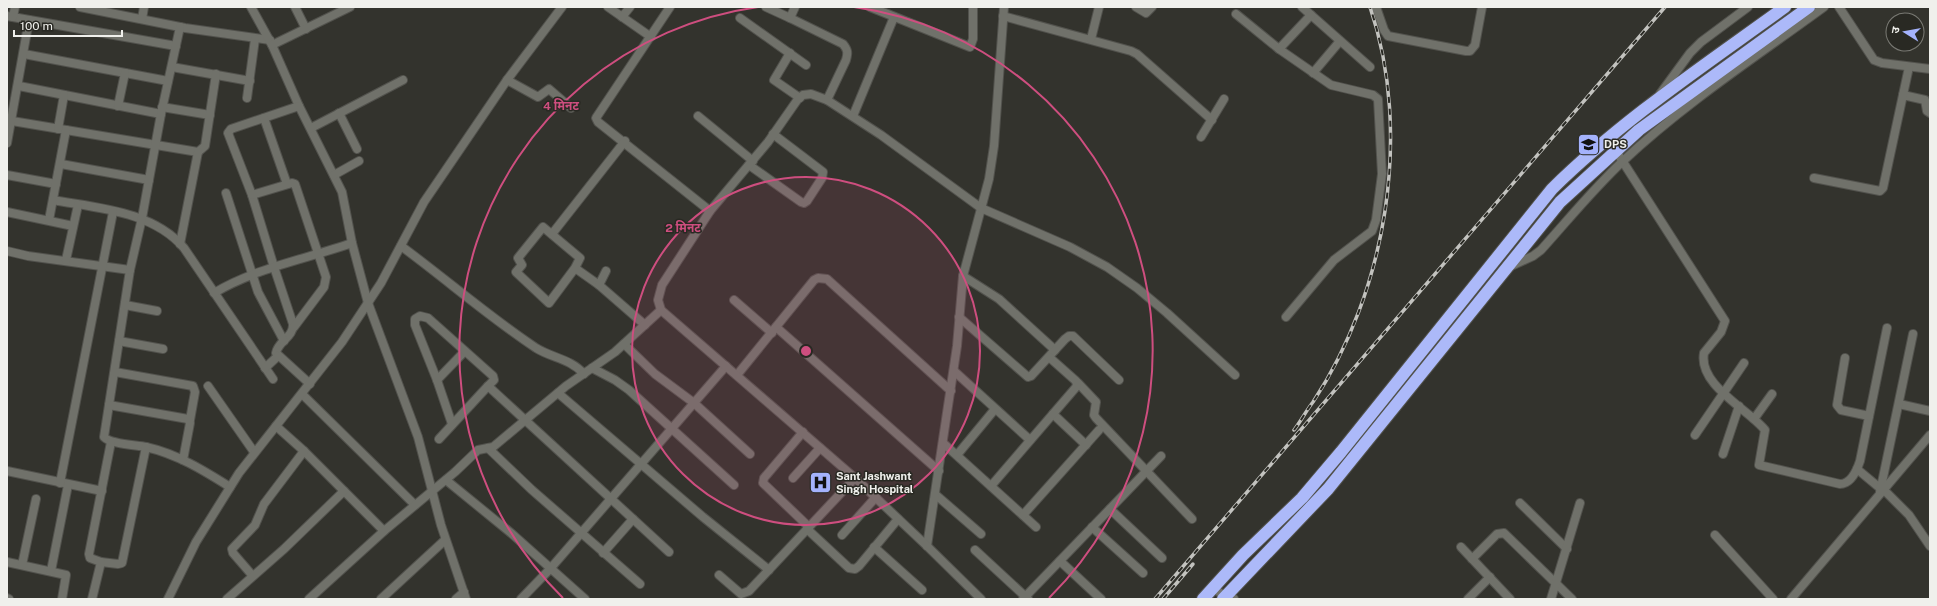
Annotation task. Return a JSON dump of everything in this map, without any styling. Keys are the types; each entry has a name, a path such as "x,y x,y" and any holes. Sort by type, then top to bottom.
{"highway":[{"path":"1203,599 1213,587 1302,498 1341,452 1552,189 1581,161 1654,102 1785,7"},
{"path":"1228,598 1328,489 1560,202 1639,130 1809,7"}],"street":[{"path":"15,7 10,16 176,46"},
{"path":"80,7 180,27 271,42 306,29 350,7"},
{"path":"142,19 144,7"},
{"path":"295,7 306,29"},
{"path":"170,598 196,542 230,487 254,452 310,384 342,342 368,303 401,246 424,202 507,80 562,7"},
{"path":"608,7 651,37"},
{"path":"622,17 630,7"},
{"path":"670,7 596,118 598,122 625,141 710,211"},
{"path":"766,7 843,44 847,48 848,53 846,60 827,100"},
{"path":"790,18 795,7"},
{"path":"870,7 970,47 973,39 973,7"},
{"path":"1090,39 1099,7"},
{"path":"1136,7 1146,13 1152,7"},
{"path":"1302,7 1370,67"},
{"path":"1376,7 1384,30 1388,36 1470,51 1474,45 1482,7"},
{"path":"1654,102 1690,53 1701,42 1748,7"},
{"path":"1506,268 1534,256 1541,250 1602,182 1650,137 1824,7"},
{"path":"1839,7 1874,60 1877,62 1930,69"},
{"path":"253,8 271,42 299,106 334,175 343,197 352,243 368,303 418,437 445,540 465,596 456,599"},
{"path":"927,546 954,371 963,276 969,246 982,208 989,180 994,146 1004,9 1137,54 1212,120"},
{"path":"1236,14 1279,50 1331,85 1373,95 1378,99 1382,174 1376,220 1372,231 1334,260 1286,316"},
{"path":"1279,50 1311,15"},
{"path":"853,116 894,17"},
{"path":"740,18 806,65"},
{"path":"7,140 19,86 29,20"},
{"path":"180,27 161,111 142,218 130,270 104,437 112,442 146,447 166,453 183,460 230,487"},
{"path":"247,98 255,39"},
{"path":"1313,73 1340,41"},
{"path":"790,53 774,80 800,98"},
{"path":"24,54 168,81"},
{"path":"172,67 250,81"},
{"path":"1814,178 1880,191 1883,188 1909,67"},
{"path":"118,106 125,73"},
{"path":"180,244 198,152 205,146 216,74"},
{"path":"311,128 338,112 403,80"},
{"path":"507,80 538,97 549,89 571,108"},
{"path":"19,86 118,106 210,115"},
{"path":"981,599 855,478 662,310 658,300 662,285 710,211 751,163 800,98 811,94 827,100 853,116 982,208 1070,247 1121,277 1167,313 1234,375"},
{"path":"49,220 61,164 64,95"},
{"path":"1903,95 1925,100 1927,111 1930,113"},
{"path":"1201,137 1224,99"},
{"path":"294,328 252,194 228,133 231,129 299,106"},
{"path":"338,112 357,149"},
{"path":"698,116 751,163 800,202 804,203 807,201 822,178 823,172 773,134"},
{"path":"264,118 287,184"},
{"path":"12,121 198,152"},
{"path":"552,234 625,141"},
{"path":"1616,151 1725,321 1722,332 1707,350 1704,357 1705,367 1709,376 1724,393 1764,428 1766,433 1758,462 1762,466 1843,484 1847,482 1857,469 1887,328"},
{"path":"334,175 359,161"},
{"path":"61,164 149,180"},
{"path":"7,175 56,184"},
{"path":"252,194 294,183 326,277 326,284 276,351 278,356 310,384"},
{"path":"226,193 261,299 284,341"},
{"path":"53,200 142,218 180,244 273,379"},
{"path":"66,260 78,205"},
{"path":"7,212 73,226"},
{"path":"51,571 77,402 113,212"},
{"path":"543,227 580,258 575,268 549,303 516,272 522,265 518,258 543,227"},
{"path":"214,293 232,282 252,274 318,255 352,243"},
{"path":"401,246 513,332 546,354 576,366 584,374"},
{"path":"7,251 28,256 66,260 130,270"},
{"path":"575,268 599,285 645,325"},
{"path":"599,285 606,271"},
{"path":"963,276 999,299 1055,350"},
{"path":"737,375 814,280 818,278 827,279 951,391"},
{"path":"734,300 774,330 939,471"},
{"path":"125,305 157,311"},
{"path":"309,599 415,505 446,480 478,450 493,447 558,393 624,344 662,310"},
{"path":"439,439 494,380 493,376 464,352 428,318 423,316 417,317 415,325 437,380 452,424"},
{"path":"959,317 1028,377 1031,376 1069,336 1073,336 1119,380"},
{"path":"1882,491 1913,334"},
{"path":"119,341 163,349"},
{"path":"624,344 655,374 694,403 750,454"},
{"path":"437,380 464,352"},
{"path":"265,368 278,356"},
{"path":"1049,357 1096,402 1095,416 1192,519"},
{"path":"1845,358 1837,405 1841,410 1869,416"},
{"path":"1695,435 1744,363"},
{"path":"521,599 550,569 580,532 726,366"},
{"path":"592,368 620,382 671,430 734,484"},
{"path":"954,371 1030,440"},
{"path":"115,372 193,386 195,392 183,460"},
{"path":"991,486 1078,384"},
{"path":"208,386 254,452"},
{"path":"488,386 669,552"},
{"path":"558,393 703,517 769,570"},
{"path":"302,394 415,505"},
{"path":"1754,419 1772,394"},
{"path":"109,404 190,420"},
{"path":"1899,404 1930,411"},
{"path":"1723,454 1739,406"},
{"path":"957,455 995,409"},
{"path":"1053,414 1086,445"},
{"path":"276,426 344,490 384,532"},
{"path":"1023,515 1099,430"},
{"path":"803,432 764,478 763,483 851,569 857,568 898,519"},
{"path":"1791,599 1930,435"},
{"path":"112,442 88,557 101,562 118,564 122,562 146,447"},
{"path":"944,443 1036,527"},
{"path":"488,448 603,553 640,584"},
{"path":"793,478 820,448"},
{"path":"252,575 237,559 232,552 232,549 255,525 264,504 304,451"},
{"path":"975,550 1025,598 1161,456"},
{"path":"1857,469 1906,512 1930,546"},
{"path":"7,471 102,491"},
{"path":"719,575 739,592 743,594 749,591 855,478"},
{"path":"446,480 511,533 585,599"},
{"path":"227,599 252,575 284,549 344,490"},
{"path":"936,495 981,534"},
{"path":"842,535 876,498"},
{"path":"22,565 36,499"},
{"path":"1520,503 1567,549"},
{"path":"1552,599 1580,503"},
{"path":"1110,509 1162,558"},
{"path":"603,553 633,519"},
{"path":"1092,527 1143,573"},
{"path":"1472,559 1497,534 1502,532 1572,599"},
{"path":"1715,535 1773,599"},
{"path":"381,599 445,540"},
{"path":"874,547 922,590"},
{"path":"1461,547 1510,599"},
{"path":"1060,561 1101,599"},
{"path":"7,562 66,575 62,599"},
{"path":"92,599 101,562"},
{"path":"1468,599 1490,577"},
{"path":"1213,587 1228,598"}],"railway":[{"path":"1294,430 1313,402 1338,359 1359,312 1374,262 1385,211 1390,159 1390,107 1383,56 1370,7"},
{"path":"1155,599 1665,7"},
{"path":"1163,599 1193,564"}],"place":[{"name":"DPS","path":"1588,144"},
{"name":"Sant Jashwant Singh Hospital","path":"821,482"}]}
